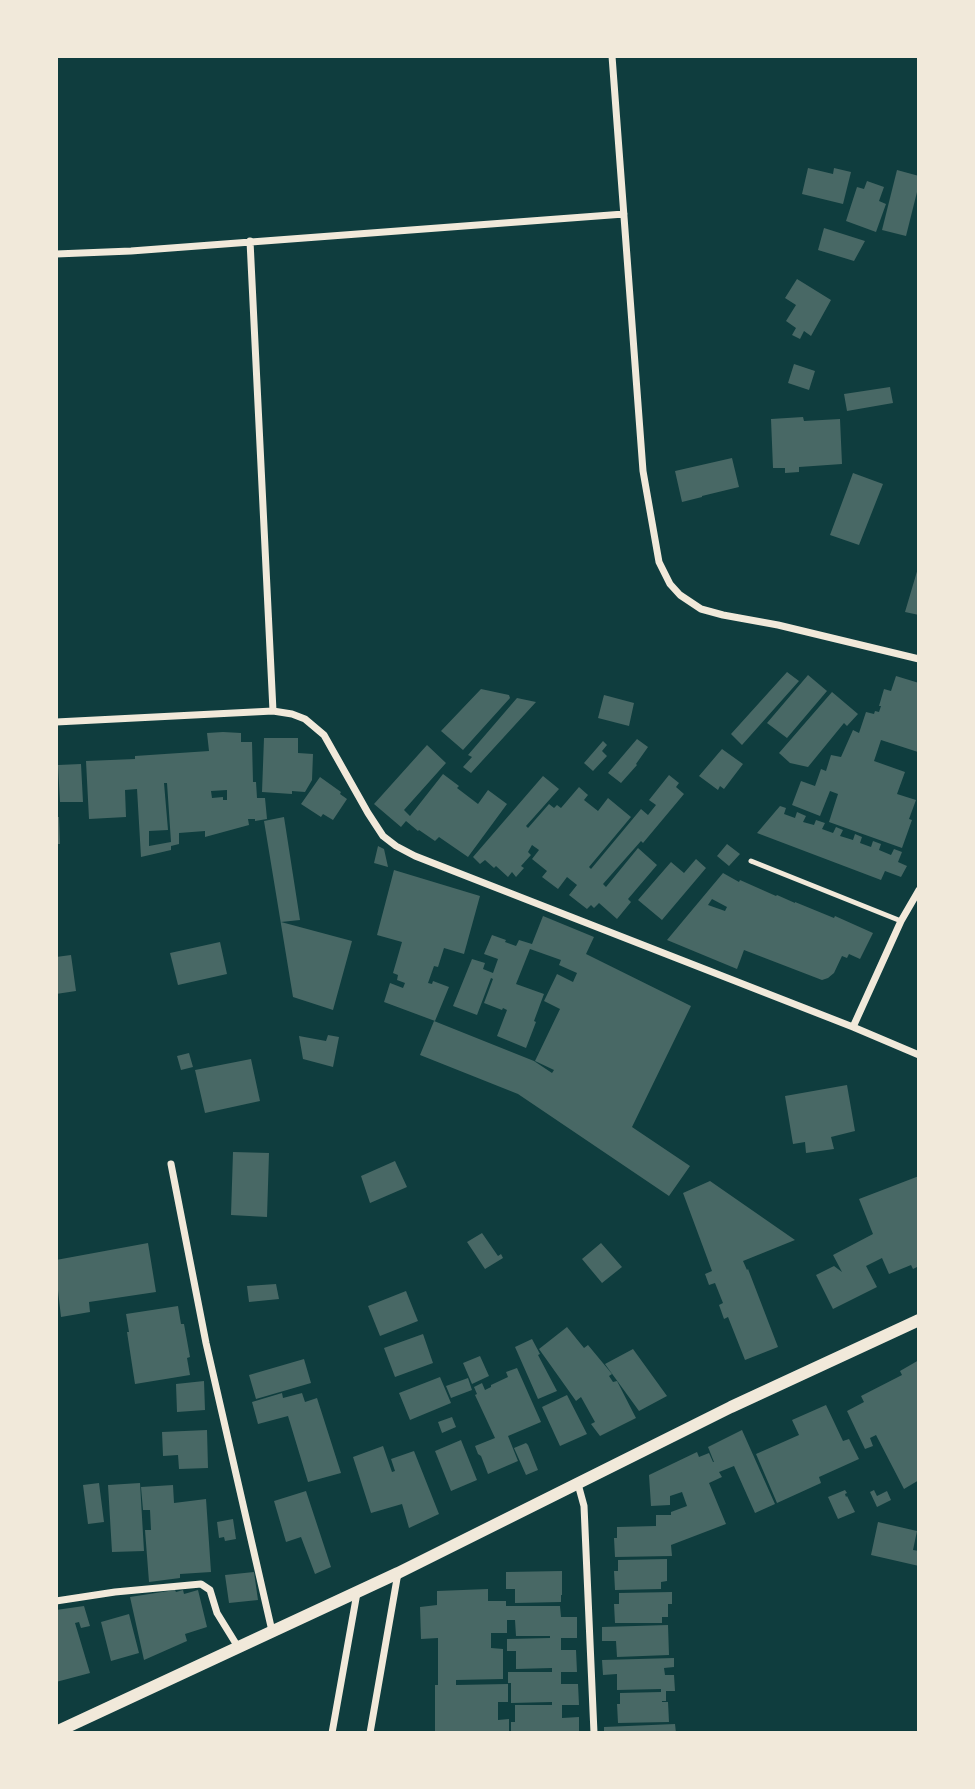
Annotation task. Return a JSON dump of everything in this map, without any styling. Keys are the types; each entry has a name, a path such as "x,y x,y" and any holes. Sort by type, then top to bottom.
{"street":[{"path":"612,56 643,471 659,562 670,584 680,595 702,609 919,659"},
{"path":"56,254 131,251 624,214"},
{"path":"250,241 273,710"},
{"path":"56,722 273,710 292,714 304,719 324,735 368,813 383,836 396,846 515,897 919,1055"},
{"path":"853,1027 901,921 919,890"},
{"path":"172,1164 206,1343 272,1631"},
{"path":"56,1732 398,1573 731,1408 919,1320"},
{"path":"578,1484 584,1506 594,1733"},
{"path":"370,1733 398,1573"},
{"path":"56,1601 201,1584 210,1590 216,1613 238,1647"},
{"path":"332,1733 356,1593"}],"lane":[{"path":"751,860 901,921"}],"building":[{"path":"808,168 833,174 834,168 851,172 843,204 802,194"},
{"path":"897,170 919,176 906,236 882,230"},
{"path":"867,181 884,187 879,201 886,204 876,232 846,221 857,187 864,189"},
{"path":"824,228 865,241 854,261 818,250"},
{"path":"797,279 831,300 811,336 804,331 800,339 792,335 796,328 786,321 796,305 785,298"},
{"path":"794,364 815,371 809,390 788,383"},
{"path":"890,387 893,403 847,411 844,394"},
{"path":"803,417 804,421 840,419 842,464 799,467 799,472 785,473 785,468 773,468 771,419"},
{"path":"732,458 739,487 682,502 675,471"},
{"path":"853,473 883,484 859,545 830,535"},
{"path":"919,568 919,615 905,612"},
{"path":"787,672 799,681 742,745 731,734"},
{"path":"808,675 827,691 787,738 767,723"},
{"path":"896,676 919,683 919,749 918,752 881,740 874,761 905,772 897,794 916,800 902,848 829,822 838,794 830,791 820,816 792,805 801,781 815,786 821,769 826,771 831,755 841,757 853,730 859,733 866,712 879,712 884,689 891,691"},
{"path":"481,689 509,695 510,698 463,750 441,731"},
{"path":"832,692 858,714 847,726 844,723 808,767 790,763 779,753"},
{"path":"604,695 634,703 629,726 598,718"},
{"path":"517,698 536,702 471,773 463,767 472,757 468,755"},
{"path":"207,733 241,733 241,742 252,742 253,782 256,782 257,798 265,798 267,819 248,819 249,825 205,837 205,831 179,833 179,844 171,846 171,850 141,857 137,789 125,790 126,817 89,819 86,761 209,751","holes":["164,783 167,783 171,842 149,846 149,831 168,830","227,790 227,800 223,800 223,797 212,798 211,791"]},
{"path":"264,738 298,738 298,753 313,754 312,780 305,792 262,792"},
{"path":"637,739 648,747 621,783 608,773"},
{"path":"603,741 607,745 602,751 607,756 593,771 584,763"},
{"path":"427,745 446,763 404,810 410,816 443,774 478,804 488,790 507,804 468,857 439,837 435,841 406,821 401,827 374,804"},
{"path":"722,749 743,764 724,789 720,786 718,790 699,776"},
{"path":"81,764 83,802 60,802 58,765"},
{"path":"669,775 679,783 676,787 684,794 643,843 641,841 603,884 606,887 638,848 657,865 628,899 631,902 617,919 599,903 594,908 591,905 587,909 569,895 577,885 567,877 558,889 542,877 547,871 532,859 539,850 532,845 528,852 531,855 516,877 512,872 508,877 485,860 480,864 473,857 543,776 559,789 526,826 528,828 549,804 554,808 557,805 561,808 579,787 588,795 584,800 598,811 608,798 631,817 589,867 591,869 641,809 648,815 656,805 649,800"},
{"path":"320,777 347,799 333,820 323,814 321,817 301,804"},
{"path":"780,806 786,808 784,814 795,818 797,812 806,816 803,822 814,825 816,820 825,823 822,829 833,833 836,827 843,830 840,836 853,840 855,834 862,837 860,843 871,847 873,841 881,844 879,850 891,855 894,849 902,852 898,862 907,866 901,877 885,871 881,880 757,833"},
{"path":"56,817 59,817 60,844 56,844"},
{"path":"284,817 300,920 281,922 352,941 333,1010 293,997 264,821"},
{"path":"727,844 740,854 729,866 717,856"},
{"path":"378,846 384,849 388,867 374,863"},
{"path":"696,859 706,868 662,920 638,900 671,862 684,873"},
{"path":"394,870 480,896 464,954 444,948 438,967 434,966 428,983 432,984 433,981 449,987 435,1021 384,1002 390,983 403,988 405,983 397,980 398,975 393,973 402,942 377,935"},
{"path":"723,873 739,882 740,880 834,918 835,916 873,933 860,959 849,954 847,958 842,956 834,973 822,980 744,950 737,969 667,940","holes":["712,899 727,907 725,911 708,905"]},
{"path":"543,916 594,937 586,954 691,1006 632,1127 690,1166 669,1196 518,1094 420,1055 434,1021 534,1061 552,1073 554,1070 535,1061 560,1009 544,1001 557,974 573,982 577,973 559,965 561,960 530,949 516,984 544,994 526,1048 497,1036 507,1010 484,1003 493,979 491,978 477,1015 453,1006 472,959 485,963 483,969 493,973 498,959 484,954 492,935 516,946 519,940 532,944"},
{"path":"220,942 227,974 178,985 170,953"},
{"path":"71,955 76,991 56,994 56,957"},
{"path":"328,1035 339,1037 333,1067 303,1059 299,1036 326,1041"},
{"path":"189,1053 193,1067 181,1070 177,1056"},
{"path":"251,1059 260,1101 205,1113 195,1070"},
{"path":"847,1085 855,1131 831,1137 834,1149 806,1153 805,1142 793,1144 785,1096"},
{"path":"233,1152 269,1153 267,1217 231,1215"},
{"path":"395,1161 407,1187 370,1203 361,1176"},
{"path":"919,1176 919,1266 913,1269 911,1265 889,1274 882,1258 866,1266 877,1287 833,1309 816,1275 834,1266 842,1272 833,1255 873,1234 859,1199"},
{"path":"710,1181 795,1240 743,1261 778,1347 745,1360 728,1317 724,1319 719,1305 723,1303 715,1283 709,1285 705,1274 712,1271 683,1193"},
{"path":"482,1233 498,1256 501,1254 503,1258 485,1269 467,1242"},
{"path":"148,1243 156,1292 89,1302 90,1312 61,1317 56,1260"},
{"path":"601,1243 622,1267 602,1283 582,1259"},
{"path":"276,1284 279,1299 249,1302 247,1286"},
{"path":"406,1291 418,1321 380,1336 368,1306"},
{"path":"178,1306 190,1357 187,1358 190,1375 135,1384 126,1314"},
{"path":"567,1327 584,1348 588,1345 612,1374 609,1376 613,1382 617,1381 636,1418 600,1436 591,1424 595,1422 581,1397 576,1401 539,1349"},
{"path":"423,1334 433,1363 395,1377 384,1348"},
{"path":"532,1339 557,1391 538,1399 515,1347"},
{"path":"633,1349 667,1396 639,1411 605,1364"},
{"path":"480,1356 489,1376 472,1384 463,1363"},
{"path":"304,1359 311,1383 256,1399 249,1375"},
{"path":"919,1360 919,1480 904,1489 876,1435 870,1438 873,1446 865,1449 847,1411 864,1402 861,1396 902,1375 900,1371"},
{"path":"517,1368 541,1422 508,1436 518,1461 488,1474 475,1446 495,1438 475,1395 477,1394 474,1387 482,1383 485,1390 508,1377 506,1372"},
{"path":"440,1377 451,1403 410,1420 399,1393"},
{"path":"468,1378 472,1390 451,1398 446,1386"},
{"path":"204,1381 205,1410 177,1412 176,1384"},
{"path":"282,1393 283,1398 302,1393 305,1402 317,1398 341,1473 308,1482 288,1416 258,1424 252,1402"},
{"path":"567,1395 587,1434 560,1446 542,1407"},
{"path":"826,1405 843,1441 849,1439 859,1459 819,1477 821,1483 777,1503 756,1454 799,1435 792,1420"},
{"path":"452,1417 456,1427 442,1433 438,1422"},
{"path":"207,1430 208,1468 179,1469 178,1455 163,1456 162,1432"},
{"path":"742,1430 775,1504 755,1513 734,1466 719,1472 722,1477 709,1483 726,1524 671,1545 672,1556 615,1557 614,1538 617,1538 617,1527 656,1526 656,1515 671,1515 671,1512 687,1506 682,1492 670,1496 670,1505 651,1506 649,1475 697,1452 699,1457 709,1453 714,1462 708,1447"},
{"path":"461,1440 477,1480 451,1491 435,1451"},
{"path":"526,1443 538,1470 526,1475 514,1448"},
{"path":"383,1446 392,1472 395,1471 391,1459 414,1451 439,1514 409,1528 402,1504 371,1513 353,1457"},
{"path":"99,1483 104,1522 88,1524 83,1485"},
{"path":"140,1483 144,1551 112,1552 108,1485"},
{"path":"173,1485 174,1503 206,1499 211,1572 180,1574 180,1578 149,1582 145,1530 151,1530 150,1510 143,1510 141,1487"},
{"path":"845,1490 855,1512 838,1519 828,1497"},
{"path":"874,1490 877,1496 887,1491 891,1500 877,1507 870,1492"},
{"path":"306,1491 331,1567 315,1574 301,1537 286,1542 274,1501"},
{"path":"233,1519 236,1539 225,1541 224,1537 219,1538 217,1522"},
{"path":"878,1522 917,1531 913,1550 919,1551 919,1566 871,1555"},
{"path":"667,1559 667,1581 661,1582 661,1589 615,1590 614,1571 618,1571 618,1560"},
{"path":"562,1571 561,1602 515,1603 515,1589 506,1589 506,1572"},
{"path":"254,1572 258,1600 229,1603 225,1575"},
{"path":"488,1589 488,1601 506,1601 506,1606 560,1606 561,1617 577,1617 577,1638 561,1638 561,1650 576,1650 577,1672 561,1672 561,1684 578,1684 579,1705 562,1705 562,1718 579,1717 579,1733 511,1733 511,1722 515,1722 515,1705 552,1705 552,1702 511,1703 508,1672 552,1672 552,1668 516,1669 516,1651 507,1651 507,1639 550,1636 516,1636 515,1620 507,1620 507,1633 491,1633 491,1648 503,1649 503,1679 456,1680 456,1685 508,1684 508,1702 498,1702 498,1720 509,1719 509,1731 435,1733 438,1638 421,1639 420,1607 437,1605 437,1591"},
{"path":"183,1590 184,1594 198,1590 207,1627 185,1634 187,1641 144,1660 130,1597"},
{"path":"672,1592 668,1617 662,1617 662,1623 615,1623 614,1604 619,1604 619,1593"},
{"path":"84,1606 90,1626 81,1628 79,1622 75,1623 90,1673 56,1682 56,1610"},
{"path":"129,1614 139,1653 111,1661 101,1622"},
{"path":"668,1625 669,1655 617,1657 616,1641 602,1641 602,1627"},
{"path":"674,1658 674,1667 664,1668 665,1675 674,1675 675,1691 666,1691 666,1701 662,1701 668,1702 669,1722 618,1723 617,1704 620,1704 620,1693 661,1692 661,1689 617,1690 617,1674 603,1675 602,1660"},
{"path":"675,1724 676,1733 604,1733 604,1727"}]}
